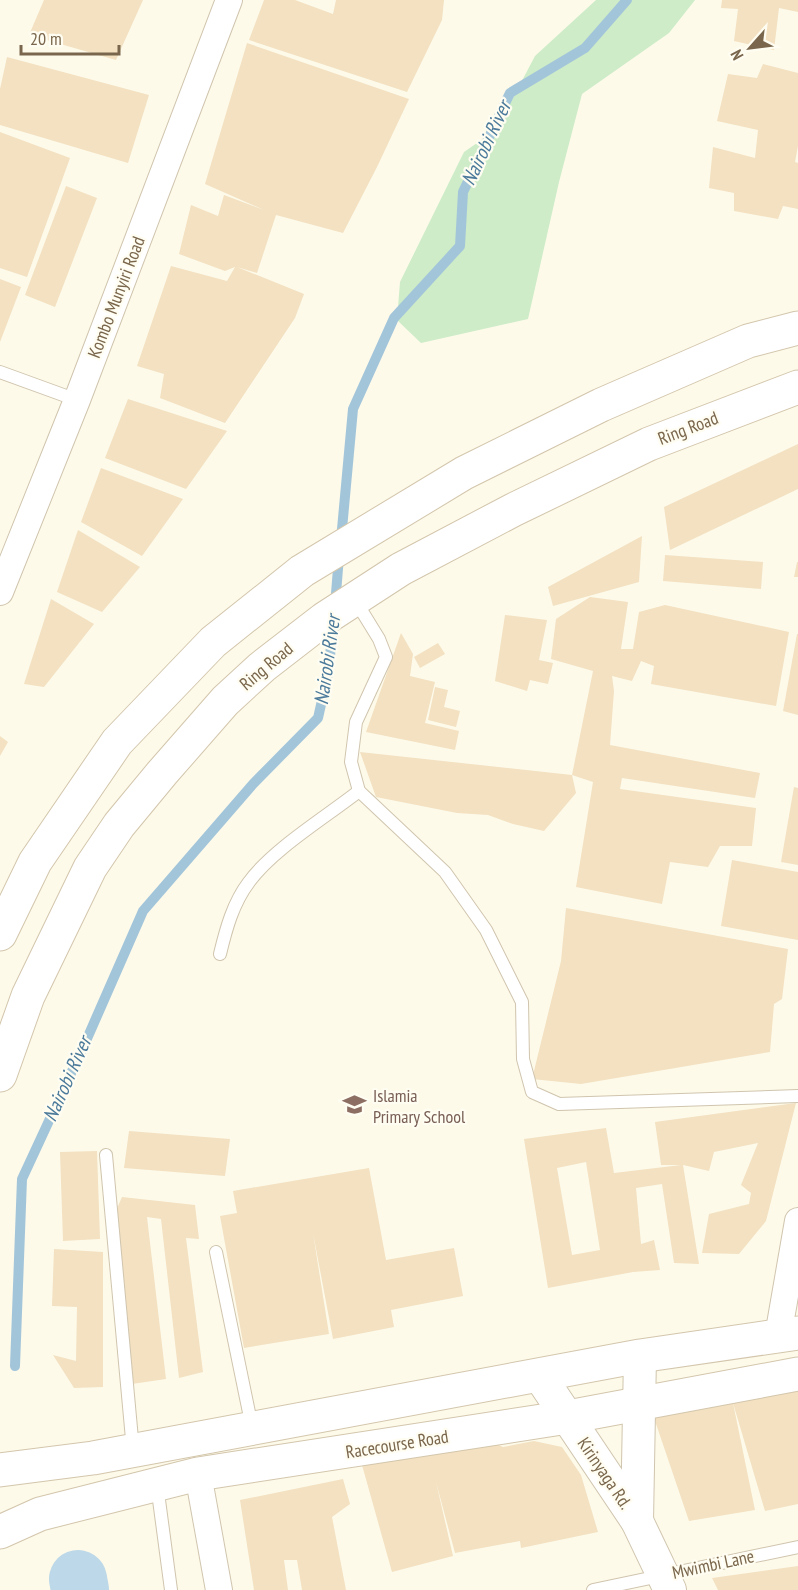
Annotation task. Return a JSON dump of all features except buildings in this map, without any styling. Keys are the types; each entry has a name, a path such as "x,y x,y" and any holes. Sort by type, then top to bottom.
{"main road":[{"path":"0,934 35,862 117,742 213,642 302,571 464,473 601,405 748,341 798,328"},
{"name":"Ring Road","path":"0,1075 28,996 90,868 119,825 162,773 225,701 262,667 324,619 401,569 513,510 649,444 798,387"},
{"path":"0,1470 133,1451 640,1356 788,1334"},
{"name":"Racecourse Road","path":"0,1532 40,1514 198,1474 568,1417 798,1374"}],"street":[{"name":"Kombo Munyiri Road","path":"0,592 77,400 229,0"},
{"path":"788,1334 798,1221"},
{"name":"Kirinyaga Rd.","path":"637,1521 640,1356"},
{"name":"Kirinyaga Rd.","path":"539,1375 637,1521"},
{"path":"198,1474 219,1590"},
{"path":"637,1521 666,1582"}],"lane":[{"path":"0,372 77,400"},
{"path":"353,600 379,639 386,657 356,722 351,762 359,791 410,836 446,872 486,930 522,1002 523,1059 532,1092 559,1104 798,1096"},
{"path":"220,954 232,913 248,882 270,858 359,791"},
{"path":"106,1155 133,1451"},
{"path":"216,1252 252,1428"},
{"path":"157,1484 171,1590"},
{"name":"Mwimbi Lane","path":"593,1590 666,1582 798,1547"}],"green space":[{"path":"596,0 695,0 669,33 582,94 559,182 528,319 421,343 397,320 400,282 464,152 496,130 535,56"}],"waterway":[{"name":"Nairobi River","path":"341,540 353,409 394,318 460,246 463,192 510,93 585,48 627,0"},
{"name":"Nairobi River","path":"335,606 339,556"},
{"name":"Nairobi River","path":"15,1366 22,1179 143,911 253,784 318,718 329,669 333,621"},
{"name":"Nairobi River","path":"78,1579 80,1590"}],"place":[{"name":"Islamia Primary School","path":"355,1105"}]}
